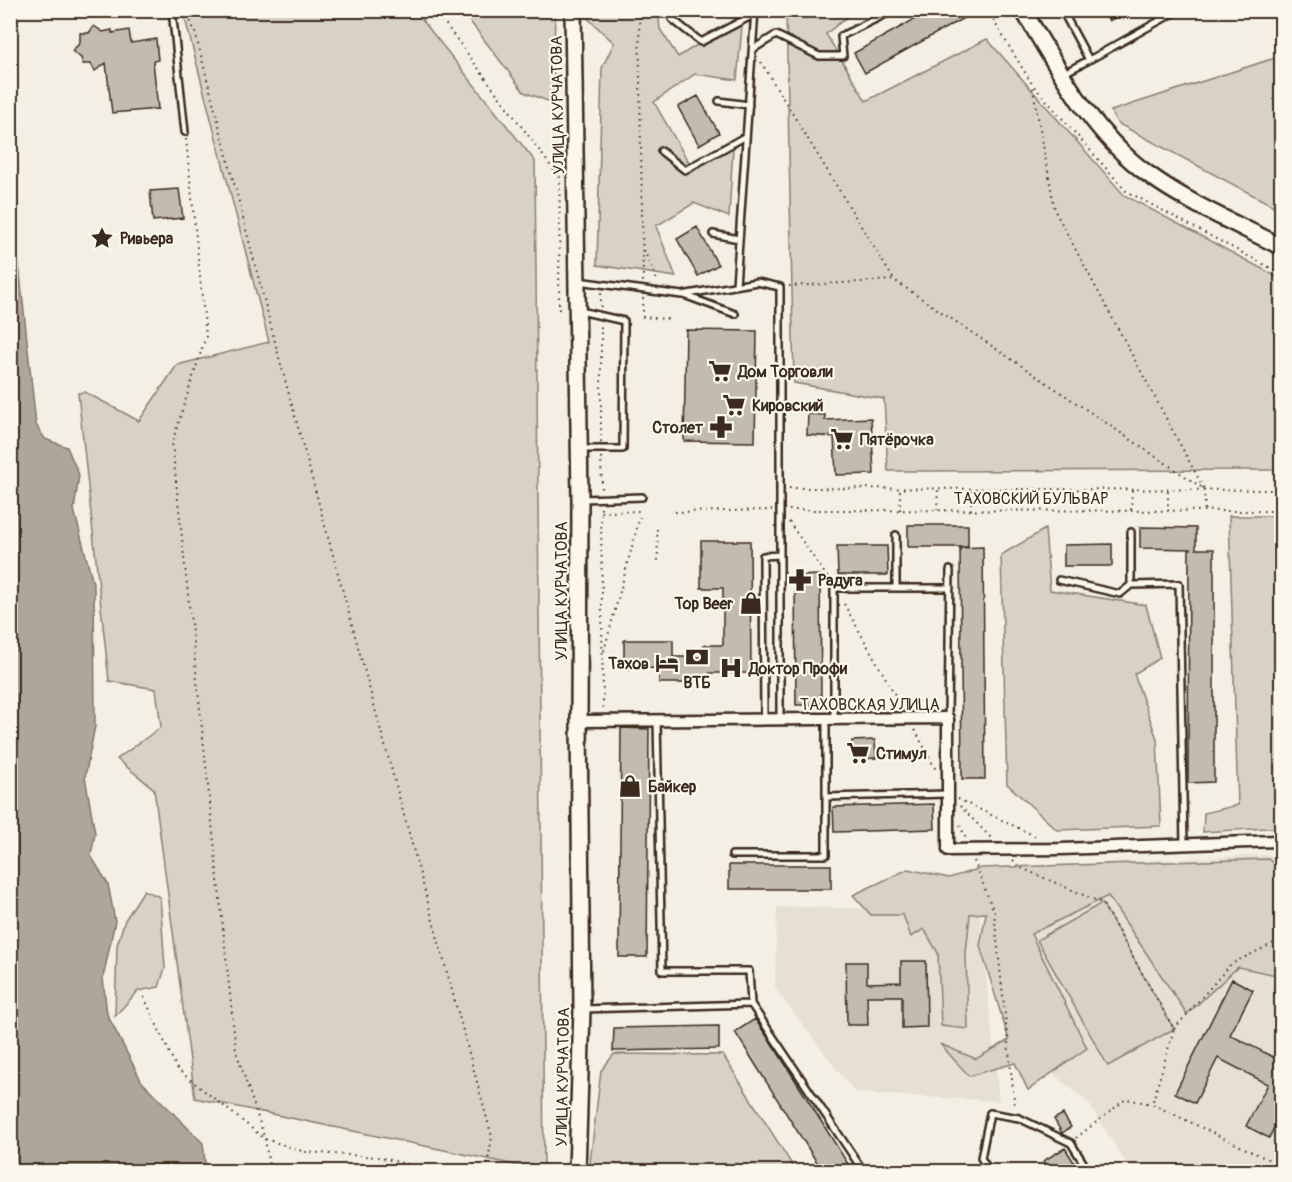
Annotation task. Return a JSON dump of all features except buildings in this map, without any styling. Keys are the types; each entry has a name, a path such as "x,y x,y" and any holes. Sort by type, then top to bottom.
{"main road":[{"name":"УЛИЦА КУРЧАТОВА","path":"573,10 580,499 579,721 582,1009 577,1172"},
{"path":"1023,10 1062,75 1099,127 1124,154 1147,174 1179,195 1281,247"}],"street":[{"name":"ТАХОВСКАЯ УЛИЦА","path":"579,721 948,717 948,850 1276,842 1281,846"}],"lane":[{"path":"172,10 185,132"},
{"path":"753,49 776,36 819,56 843,56 841,36 888,13 888,10"},
{"path":"1062,10 1089,60"},
{"path":"1155,10 1161,20"},
{"path":"1062,75 1179,10"},
{"path":"736,285 755,12"},
{"path":"672,19 701,42 755,12"},
{"path":"719,101 748,105"},
{"path":"661,151 685,170 746,136"},
{"path":"713,234 739,239"},
{"path":"577,281 682,295 735,314"},
{"path":"682,295 758,282 780,287 780,719"},
{"path":"577,310 624,321 623,449 579,449"},
{"path":"580,499 642,497"},
{"path":"1131,532 1131,585"},
{"path":"896,535 896,588"},
{"path":"764,719 763,556 780,555"},
{"path":"948,717 950,570"},
{"path":"1059,580 1120,594 1131,585 1179,584 1184,844"},
{"path":"732,855 826,855 834,588 950,588"},
{"path":"657,720 662,971 749,971 751,1004 864,1172"},
{"path":"826,797 948,794"},
{"path":"582,1009 751,1004"},
{"path":"990,1172 981,1158 990,1113 1019,1118 1071,1143 1089,1172"}],"path":[{"path":"186,10 195,32 281,364 492,1137 486,1172"},
{"path":"435,10 558,177"},
{"path":"639,10 643,316 667,319 667,324"},
{"path":"753,49 894,280 1204,489"},
{"path":"1032,84 1055,211 1204,489 1205,511"},
{"path":"559,310 560,130"},
{"path":"185,132 206,336 172,443 236,1051 265,1139 270,1172"},
{"path":"643,247 662,292"},
{"path":"780,287 894,280"},
{"name":"ТАХОВСКИЙ БУЛЬВАР","path":"781,488 1281,489"},
{"path":"900,489 900,510"},
{"path":"937,510 938,489"},
{"path":"971,510 972,489"},
{"path":"1131,489 1131,510"},
{"path":"1168,489 1168,511"},
{"path":"780,510 834,588 909,718 938,775"},
{"name":"ТАХОВСКИЙ БУЛЬВАР","path":"675,512 780,510 1281,511"},
{"path":"601,512 640,511"},
{"path":"603,654 640,517"},
{"path":"657,529 658,561"},
{"path":"948,794 1041,839"},
{"path":"948,794 1019,867 1102,903 1174,1029"},
{"path":"959,822 994,912 1015,1108"},
{"path":"1152,1104 1174,1029 1231,964 1281,939"},
{"path":"144,997 177,1069 265,1139 305,1152 378,1157 439,1172"},
{"path":"1074,1140 1126,1098 1152,1104 1281,1166"}],"shaded area":[{"path":"582,10 658,11 660,29 678,57 743,16 737,80 695,74 654,102 689,163 733,146 729,217 694,203 656,226 676,277 597,265 602,68 614,43 582,13"},
{"path":"183,11 415,11 535,161 544,1171 195,1098 154,789 117,759 161,727 156,689 109,681 78,393 85,392 139,421 177,365 269,342"},
{"path":"462,11 555,11 553,103 524,92"},
{"path":"786,11 854,11 826,34 866,101 987,39 1124,195 1281,279 1281,331 1274,331 1281,361 1281,470 888,471 884,399 794,383"},
{"path":"1281,56 1281,210 1117,123 1111,111"},
{"path":"10,180 36,425 45,439 67,447 79,475 74,510 94,587 95,726 85,777 95,833 91,856 108,884 115,921 103,978 107,1014 142,1082 203,1143 206,1171 11,1171"},
{"path":"1229,516 1281,516 1275,593 1282,595 1281,827 1203,832 1204,813 1238,805"},
{"path":"1045,529 1050,590 1146,605 1160,658 1134,674 1157,739 1161,826 1057,830 1007,784 1001,555"},
{"path":"1271,855 1281,863 1281,1171 1131,1171 1088,1102 1042,1065 1004,867"},
{"path":"1268,859 1281,869 1281,976 1238,967 1187,1014 1108,896 1031,934 1087,1048 1028,1090 1015,1063 969,1076 940,1044 976,1059 1009,1040 980,946 986,913 970,914 966,953 968,1029 941,1026 938,953 924,929 911,937 903,915 871,915 853,895 908,869 949,878 981,868"},
{"path":"144,890 160,897 165,968 159,987 138,991 115,1016 117,945 125,920"},
{"path":"1102,903 1174,1029 1108,1066 1037,940"},
{"path":"777,907 979,910 999,1101 855,1093 775,988"},
{"path":"614,1054 723,1055 796,1171 589,1171 601,1071"}],"place":[{"name":"Ривьера","path":"102,238"},
{"name":"Дом Торговли","path":"720,371"},
{"name":"Кировский","path":"734,405"},
{"name":"Столет","path":"721,427"},
{"name":"Пятёрочка","path":"842,439"},
{"name":"Радуга","path":"800,580"},
{"name":"Top Beer","path":"751,603"},
{"name":"ВТБ","path":"697,657"},
{"name":"Тахов","path":"667,663"},
{"name":"Доктор Профи","path":"731,668"},
{"name":"Стимул","path":"858,753"},
{"name":"Байкер","path":"630,786"}]}
